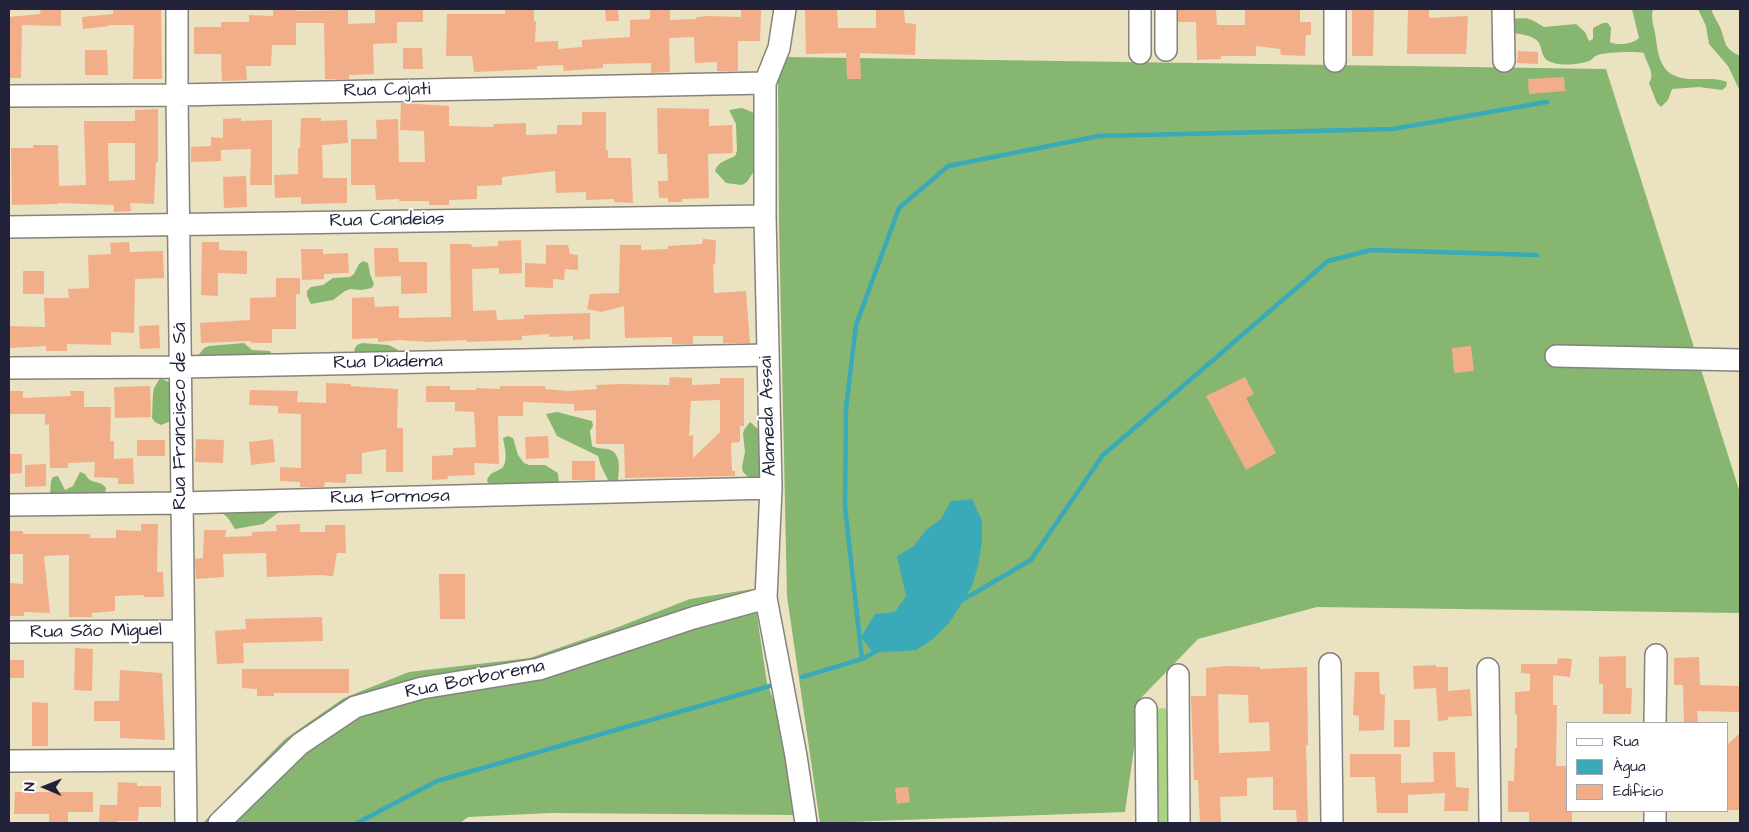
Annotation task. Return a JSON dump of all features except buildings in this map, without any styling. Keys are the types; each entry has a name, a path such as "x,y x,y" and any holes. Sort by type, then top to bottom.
{"street":[{"name":"Rua Francisco de Sá","path":"177,9 176,95 186,823"},
{"name":"Alameda Assai","path":"785,9 779,48 766,83 765,216 771,488 766,598 796,756 806,823"},
{"path":"1140,9 1140,53"},
{"path":"1166,9 1166,50"},
{"path":"1335,9 1335,61"},
{"path":"1503,9 1504,61"},
{"name":"Rua Cajati","path":"9,96 176,95 766,83"},
{"name":"Rua Candeias","path":"9,226 765,216"},
{"name":"Rua Diadema","path":"9,368 181,367 767,355"},
{"path":"1556,356 1740,360"},
{"name":"Rua Formosa","path":"9,505 181,503 771,488"},
{"name":"Rua Borborema","path":"219,823 300,744 355,707 422,688 539,669 692,618 766,598"},
{"name":"Rua São Miguel","path":"9,632 183,631"},
{"path":"1655,722 1656,655"},
{"path":"1330,664 1332,823"},
{"path":"1488,669 1490,823"},
{"path":"1178,675 1179,823"},
{"path":"1146,709 1147,823"},
{"path":"9,761 185,760"}],"green space":[{"path":"1632,9 1653,9 1652,20 1657,49 1666,70 1678,77 1687,79 1712,79 1727,82 1726,87 1722,90 1699,87 1672,89 1668,100 1661,107 1657,103 1649,83 1651,72 1644,53 1607,53 1580,63 1555,63 1545,59 1537,40 1526,35 1511,33 1509,19 1527,18 1544,27 1576,24 1585,32 1589,41 1593,39 1593,28 1603,23 1608,23 1611,28 1610,42 1625,44 1639,38"},
{"path":"1698,9 1711,9 1720,27 1725,44 1730,50 1740,56 1740,91 1728,66 1709,44 1706,26"},
{"path":"786,57 1606,69 1740,493 1740,613 1317,607 1198,639 1141,698 1125,812 820,823 787,596 779,224 778,76"},
{"path":"742,108 756,116 757,166 747,182 742,185 726,183 715,171 720,163 735,156 737,151 736,124 729,110"},
{"path":"363,261 368,263 374,284 372,288 350,289 333,300 311,304 307,291 311,287 323,285 333,278 350,277"},
{"path":"244,343 252,350 270,351 272,355 197,357 204,348 209,346"},
{"path":"362,343 389,345 398,350 398,355 358,356 354,350 357,345"},
{"path":"160,378 175,385 171,421 161,425 152,418 154,388"},
{"path":"557,412 592,421 593,426 590,431 592,446 607,449 615,454 618,462 618,480 613,482 608,480 598,456 557,436 546,414"},
{"path":"750,422 759,430 764,460 761,474 751,480 743,472 742,467 745,452 743,434"},
{"path":"508,436 513,438 518,455 524,463 529,465 545,465 558,473 559,485 490,485 487,481 491,474 504,466 506,456 503,438"},
{"path":"80,472 85,474 90,480 102,484 106,488 105,494 50,496 53,477 58,476 65,490 73,486"},
{"path":"219,510 284,510 263,524 235,529 228,518"},
{"path":"753,589 767,683 785,732 797,815 550,813 468,817 460,823 203,823 285,739 344,698 409,672 530,658 613,629 690,599"},
{"path":"1156,709 1170,710 1173,823 1153,823"}],"water":[{"path":"972,499 982,521 982,541 978,566 972,586 960,606 949,623 933,639 916,650 873,653 861,637 875,614 895,612 906,596 897,556 914,546 925,531 941,519 951,501"}],"waterway":[{"path":"862,659 845,507 846,408 856,325 899,208 948,166 1099,136 1393,129 1547,102"},
{"path":"959,602 1031,560 1103,455 1328,261 1371,250 1537,255"},
{"path":"802,677 862,659 877,651"},
{"path":"357,823 437,781 777,684"}]}
